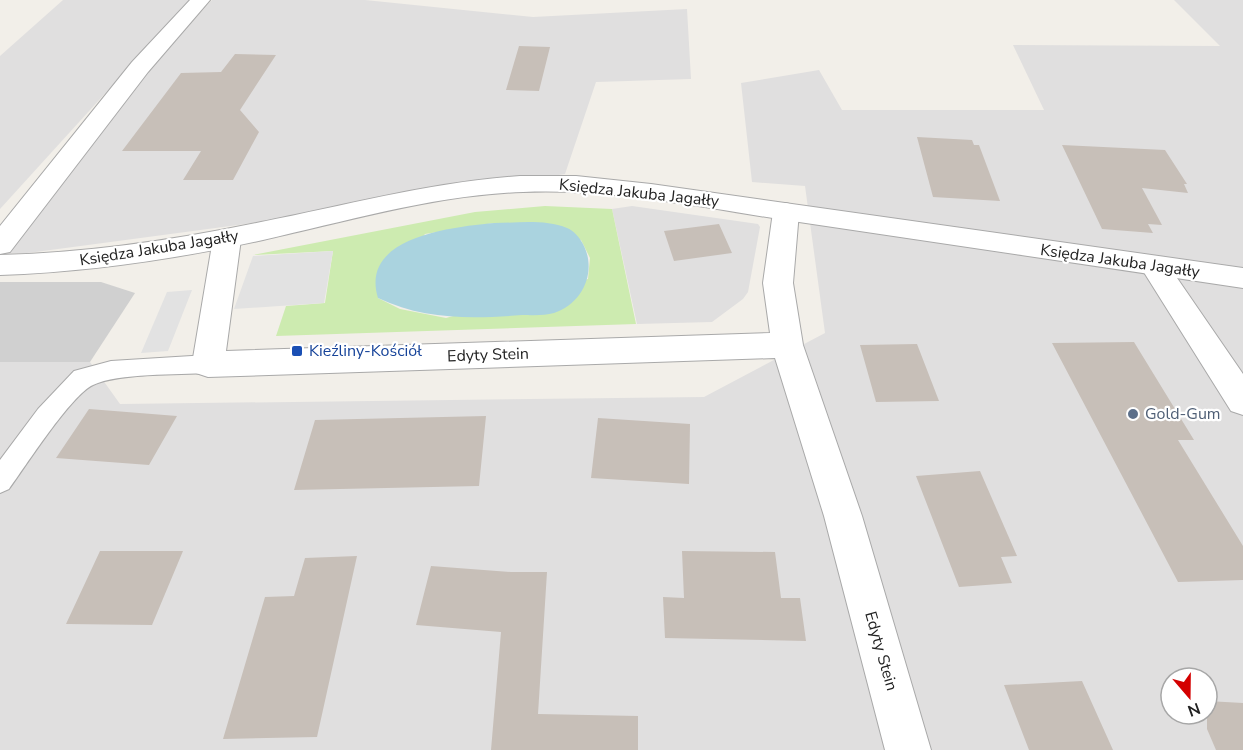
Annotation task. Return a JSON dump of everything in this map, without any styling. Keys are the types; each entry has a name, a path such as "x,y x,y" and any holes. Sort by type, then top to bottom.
{"street":[{"path":"0,245 140,67 200,0"},
{"name":"Księdza Jakuba Jagałły","path":"0,265 50,264 125,256 227,239 398,202 502,185 572,183 1243,278"},
{"name":"Edyty Stein","path":"786,212 778,283 787,345 843,516 908,750"},
{"path":"208,364 227,239"},
{"path":"1154,266 1243,401"},
{"name":"Edyty Stein","path":"208,364 787,345"}],"lane":[{"path":"0,481 47,416 83,378 111,370 208,364"}],"shaded area":[{"path":"63,0 190,0 0,209 0,56"},
{"path":"212,0 365,0 533,17 687,9 691,79 596,82 565,174 238,225 28,253 0,254 0,230"},
{"path":"1174,0 1243,0 1243,750 0,750 0,362 90,362 120,404 704,397 825,333 805,186 752,182 741,83 819,70 842,110 1044,110 1013,45 1220,46"},
{"path":"632,206 758,224 760,227 748,292 743,299 712,322 637,324 612,209"},
{"path":"333,251 324,303 234,309 253,256"},
{"path":"0,282 101,282 135,293 90,362 0,362"},
{"path":"192,290 168,351 141,353 167,292"}],"green space":[{"path":"545,206 612,209 636,324 276,336 286,306 325,303 333,251 253,255 475,212","holes":["494,223 581,240 590,258 588,279 446,318 400,309 378,298 425,234"]}],"water":[{"path":"494,223 550,223 572,230 576,234 583,244 589,264 585,284 573,302 546,315 467,317 431,314 378,298 376,277 382,261 396,248 435,232"}],"building":[{"path":"519,46 550,47 539,91 506,90"},
{"path":"235,54 276,55 240,110 259,132 233,180 183,180 201,151 122,151 181,73 221,72"},
{"path":"917,137 972,140 974,145 979,145 1000,201 933,197"},
{"path":"1062,145 1165,150 1187,184 1184,184 1188,193 1142,188 1162,225 1148,224 1153,233 1102,229"},
{"path":"719,224 732,253 674,261 664,231"},
{"path":"1134,342 1194,440 1178,440 1243,546 1243,580 1178,582 1052,343"},
{"path":"917,344 939,401 876,402 860,345"},
{"path":"89,409 177,416 149,465 56,458"},
{"path":"486,416 479,486 294,490 315,420"},
{"path":"598,418 690,424 689,484 591,478"},
{"path":"980,471 1017,556 1001,557 1012,583 959,587 916,476"},
{"path":"100,551 183,551 152,625 66,624"},
{"path":"682,551 775,552 781,598 800,598 806,641 665,638 663,597 684,598"},
{"path":"357,556 317,737 223,739 265,597 294,596 305,558"},
{"path":"431,566 511,572 547,572 538,714 638,716 638,750 491,750 501,632 416,625"},
{"path":"1082,681 1113,750 1029,750 1004,685"},
{"path":"1219,702 1243,703 1243,750 1216,750 1207,726 1219,726"}],"place":[{"name":"Kieźliny-Kościół","path":"297,351"},
{"name":"Gold-Gum","path":"1133,414"}]}
